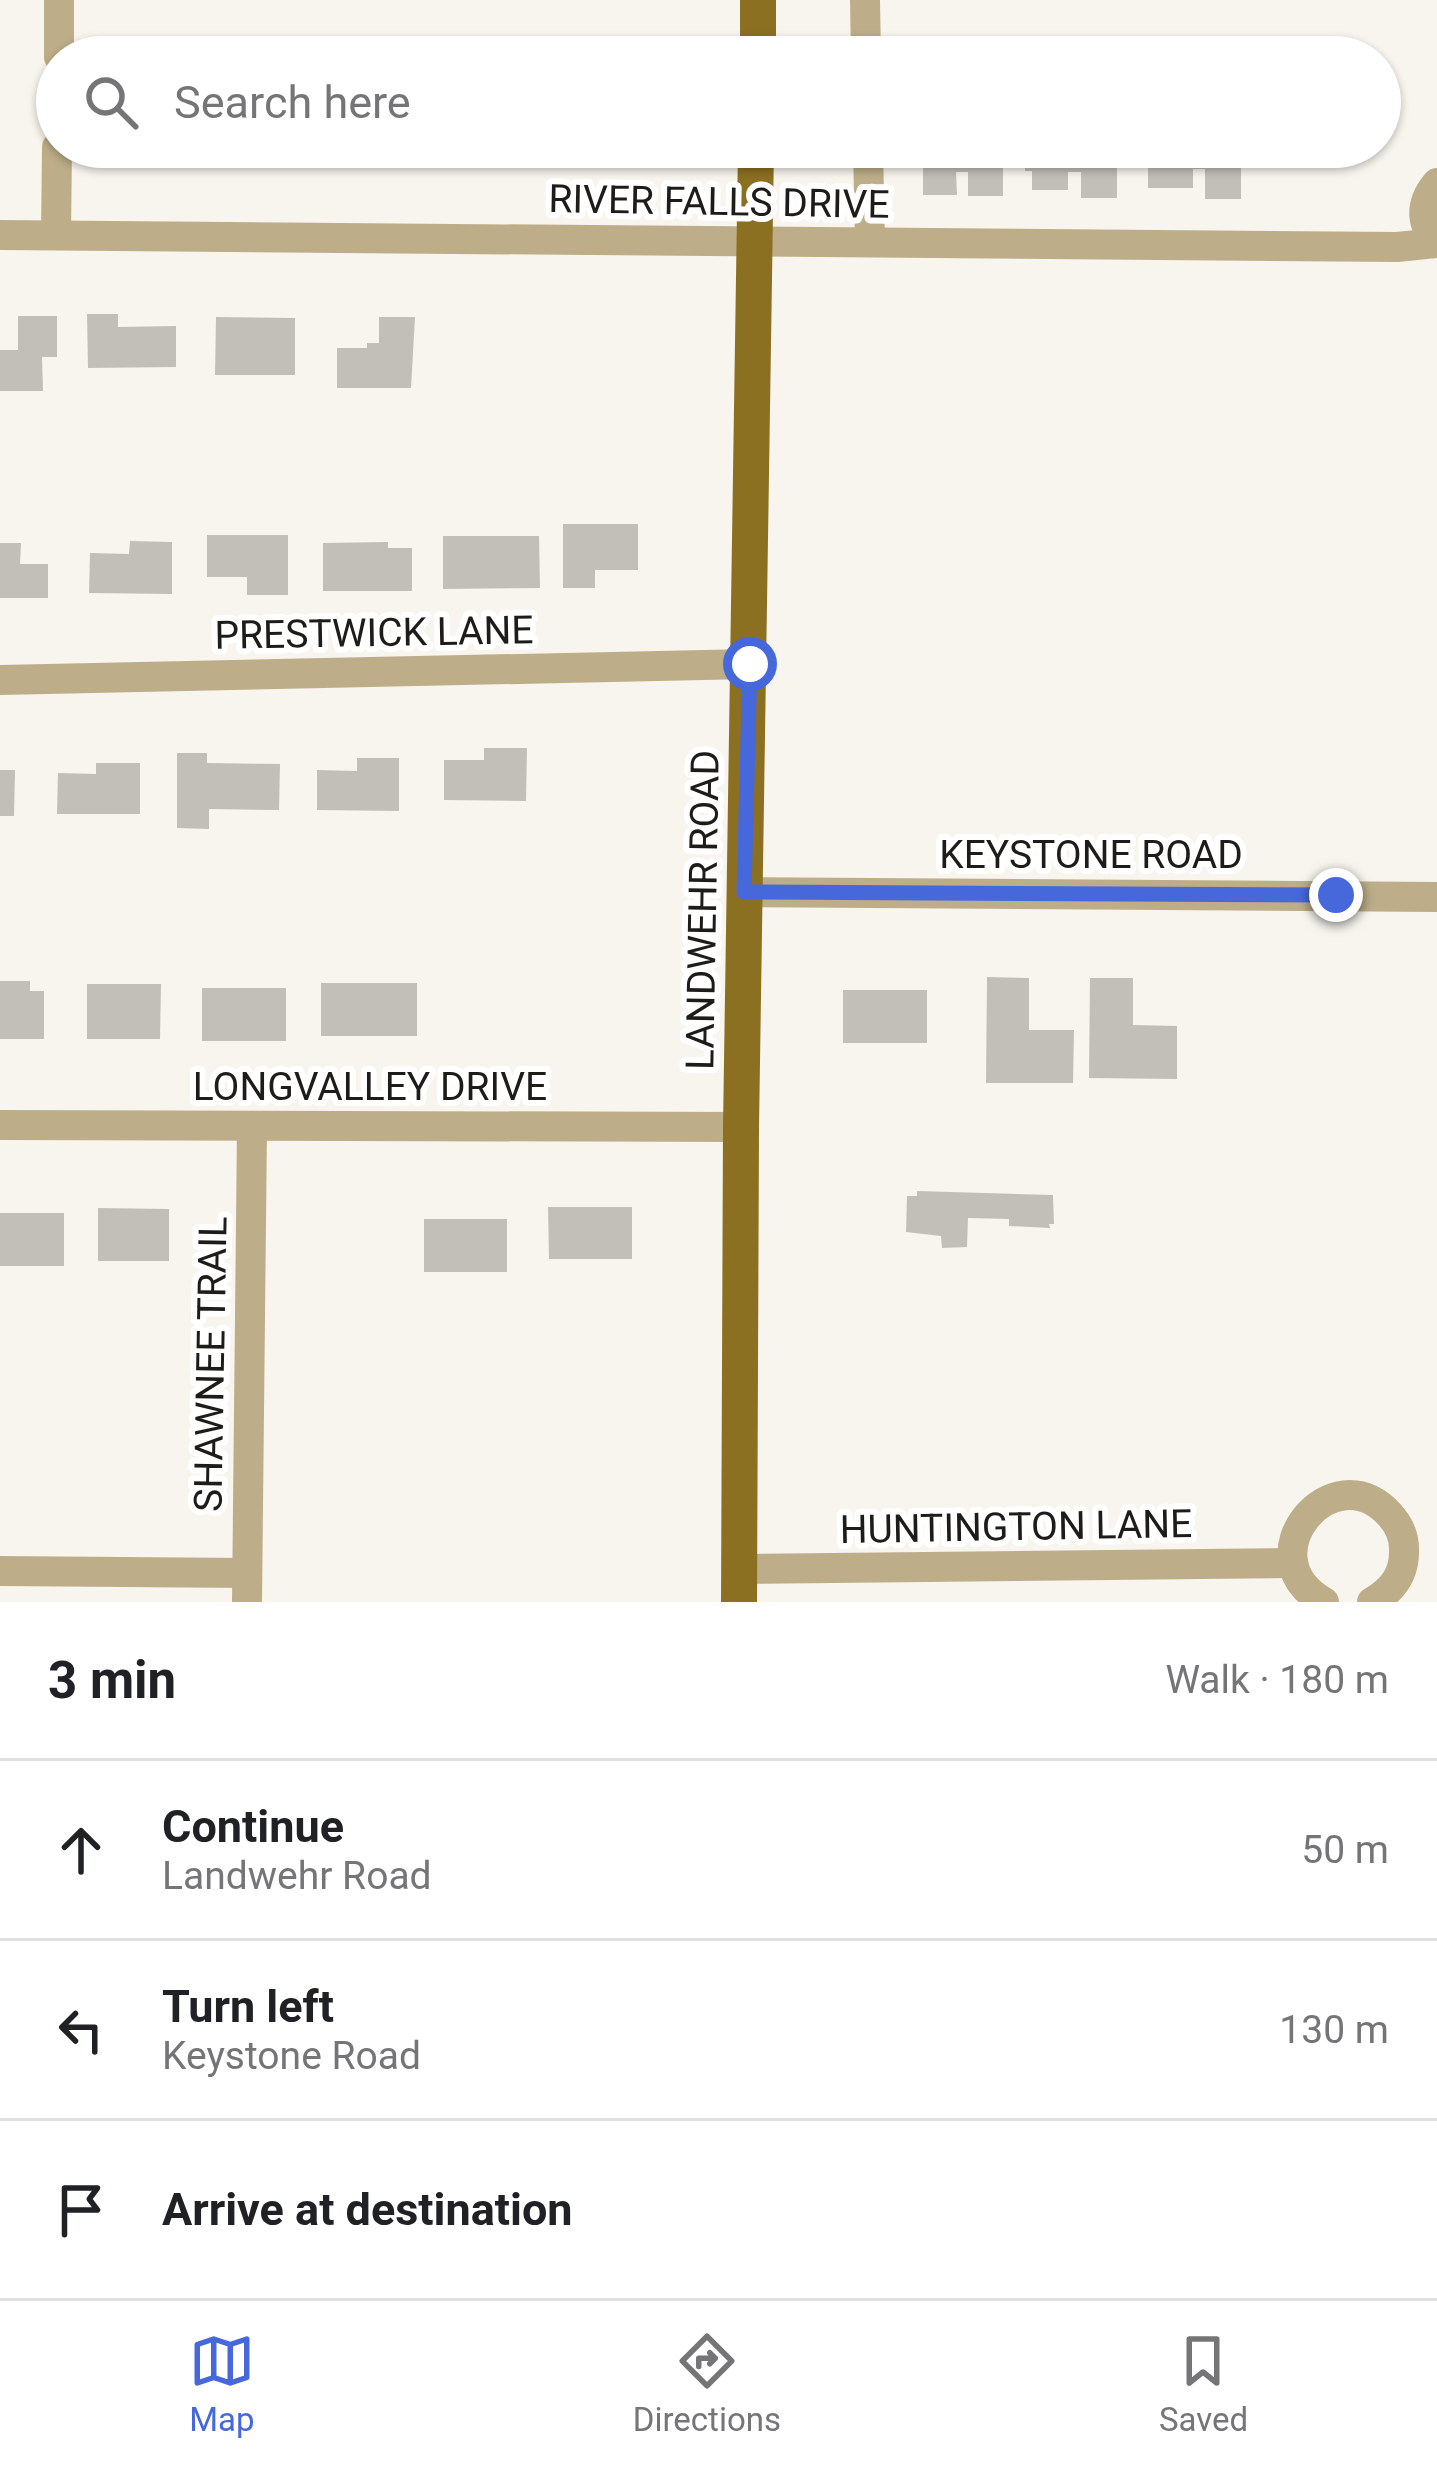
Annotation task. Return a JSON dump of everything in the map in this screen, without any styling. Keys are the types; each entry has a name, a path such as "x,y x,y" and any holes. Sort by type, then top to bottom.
{"main road":[{"path":"758,0 758,36"},
{"name":"LANDWEHR ROAD","path":"740,1586 741,1126 756,168"}],"street":[{"path":"58,36 59,0"},
{"path":"865,0 866,36"},
{"path":"56,236 57,168"},
{"path":"868,168 870,242"},
{"name":"RIVER FALLS DRIVE","path":"0,235 1397,247 1437,243 1427,228 1424,210 1437,183"},
{"name":"PRESTWICK LANE","path":"0,680 750,664"},
{"name":"KEYSTONE ROAD","path":"744,892 1437,896"},
{"name":"LONGVALLEY DRIVE","path":"0,1125 741,1126"},
{"name":"SHAWNEE TRAIL","path":"247,1587 252,1126"},
{"path":"1324,1602 1307,1590 1293,1563 1294,1536 1318,1504 1352,1496 1377,1504 1396,1522 1405,1552 1395,1584 1372,1602"},
{"name":"HUNTINGTON LANE","path":"740,1586 1293,1563"},
{"path":"0,1571 247,1587"}],"building":[{"path":"923,168 1003,168 1003,196 968,196 968,172 956,172 957,195 923,195"},
{"path":"1117,168 1117,198 1081,198 1081,172 1068,172 1068,190 1032,190 1032,171 1025,171"},
{"path":"1148,168 1241,168 1241,199 1205,199 1205,169 1193,169 1193,188 1148,188"},
{"path":"87,314 118,314 118,327 176,326 176,367 88,368"},
{"path":"18,316 57,316 57,357 42,357 43,391 0,391 0,350 18,350"},
{"path":"216,317 295,318 295,375 215,375"},
{"path":"379,317 415,317 411,388 337,388 337,348 379,343"},
{"path":"563,524 638,524 638,570 595,570 595,588 563,588"},
{"path":"207,535 288,535 288,595 247,595 247,577 207,577"},
{"path":"443,536 539,536 540,588 443,589"},
{"path":"130,541 172,542 172,594 89,593 90,553 129,554"},
{"path":"388,542 388,548 412,548 412,591 323,591 323,543"},
{"path":"0,543 21,543 20,564 48,564 48,598 0,598"},
{"path":"484,748 527,748 526,801 444,800 444,760 484,760"},
{"path":"177,753 207,753 207,763 280,764 279,810 209,809 209,829 177,828"},
{"path":"357,758 399,758 399,811 317,810 317,770 357,771"},
{"path":"96,763 140,763 140,814 57,814 58,773 96,774"},
{"path":"0,770 15,770 14,816 0,816"},
{"path":"987,977 1029,978 1029,1030 1074,1030 1073,1083 986,1083"},
{"path":"1090,978 1133,978 1133,1025 1177,1026 1177,1079 1089,1078"},
{"path":"0,981 30,981 30,991 44,991 44,1039 0,1039"},
{"path":"321,983 417,983 417,1036 321,1036"},
{"path":"87,984 161,984 160,1039 87,1039"},
{"path":"202,988 286,988 286,1041 202,1041"},
{"path":"843,990 927,990 927,1043 843,1043"},
{"path":"917,1191 1053,1195 1054,1224 1050,1228 1009,1226 1009,1219 968,1218 967,1247 942,1248 941,1236 906,1232 907,1196 917,1196"},
{"path":"548,1207 632,1207 632,1259 549,1259"},
{"path":"98,1208 169,1209 169,1261 98,1261"},
{"path":"0,1213 64,1213 64,1266 0,1266"},
{"path":"424,1219 507,1219 507,1272 424,1272"}],"route":[{"path":"750,664 744,892 1336,895"}]}
